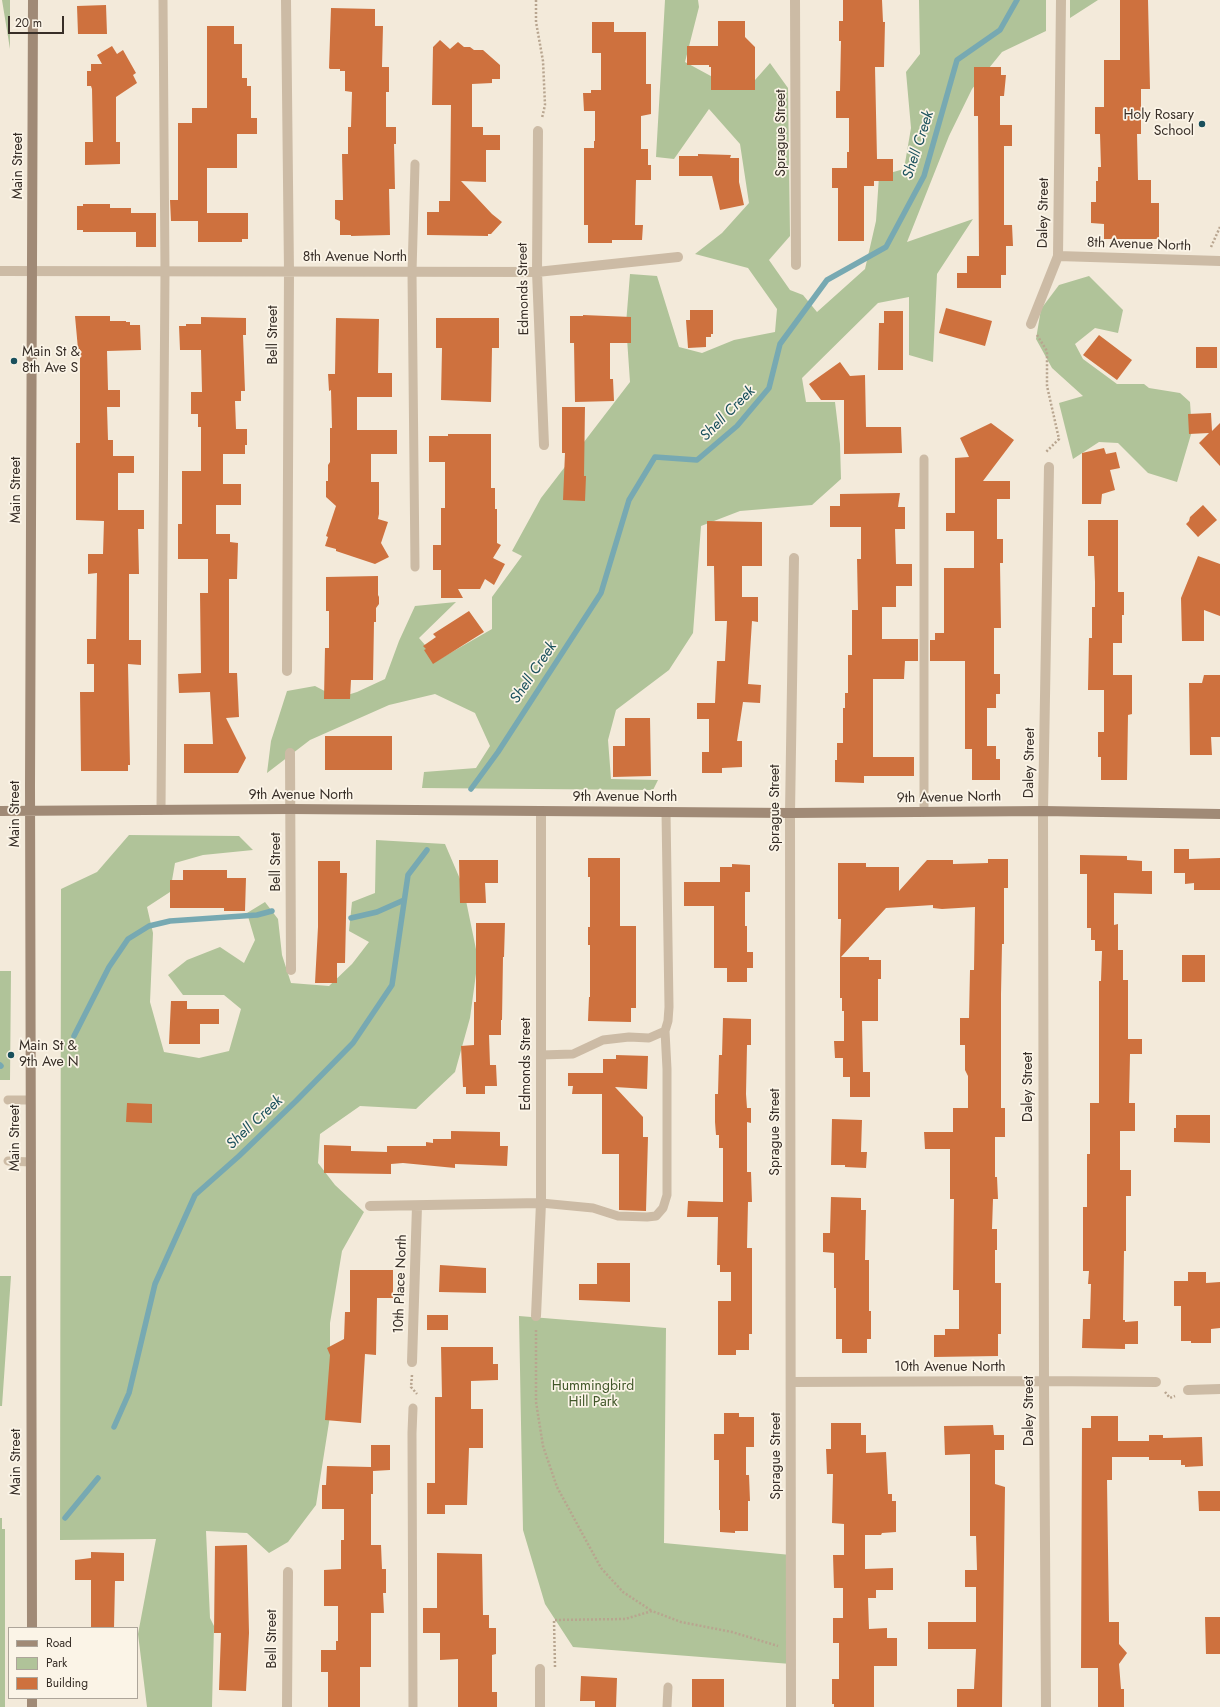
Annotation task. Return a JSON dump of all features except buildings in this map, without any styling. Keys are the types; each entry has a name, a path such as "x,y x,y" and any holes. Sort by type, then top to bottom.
{"main road":[{"name":"Main Street","path":"32,1627 30,811 33,0"},
{"name":"9th Avenue North","path":"0,811 290,809 790,813 1043,811 1220,814"}],"street":[{"name":"Bell Street","path":"286,0 288,272 287,671"},
{"name":"Sprague Street","path":"795,0 796,265"},
{"name":"Daley Street","path":"1031,324 1058,256 1061,0"},
{"name":"Edmonds Street","path":"538,131 537,272 544,445"},
{"name":"8th Avenue North","path":"1058,256 1220,261"},
{"name":"8th Avenue North","path":"0,271 537,272 678,257"},
{"name":"Daley Street","path":"1046,1707 1043,811 1049,467"},
{"name":"Sprague Street","path":"792,1707 790,813 794,558"},
{"name":"Bell Street","path":"290,753 291,970"},
{"name":"Edmonds Street","path":"536,1316 541,1204 541,812"},
{"path":"370,1206 541,1204"},
{"name":"10th Place North","path":"412,1362 417,1206"},
{"name":"10th Avenue North","path":"791,1382 1156,1382"},
{"path":"1188,1390 1220,1389"},
{"name":"Bell Street","path":"287,1707 288,1572"},
{"path":"540,1669 540,1707"}],"lane":[{"path":"161,810 165,272 163,0"},
{"path":"415,164 412,272 415,567"},
{"path":"924,459 924,812"},
{"path":"541,1204 593,1208 618,1216 647,1217 656,1216 663,1208 668,1195 667,1069 665,1031 668,1021 669,1007 666,812"},
{"path":"541,1054 573,1054 603,1040 629,1036 649,1038 665,1031"},
{"path":"8,1100 30,1100"},
{"path":"8,1161 31,1162"},
{"path":"413,1408 413,1707"},
{"path":"667,1707 668,1687"}],"path":[{"path":"536,0 536,22 543,61 545,105 542,118 544,129 538,131"},
{"path":"1205,261 1220,227"},
{"path":"1031,324 1047,351 1047,386 1059,439"},
{"path":"536,1316 536,1402 543,1446 557,1487 601,1568 623,1592 652,1610 681,1622 732,1632 791,1651"},
{"path":"1156,1382 1170,1398 1188,1390"},
{"path":"540,1669 555,1667 554,1620 625,1619 652,1610"}],"green space":[{"path":"2,0 10,0 10,49"},
{"path":"665,0 698,0 699,7 685,62 720,81 748,88 770,63 788,88 790,236 769,260 790,290 803,295 817,312 865,269 876,221 879,176 904,169 911,128 906,72 920,54 919,0 1046,0 1046,31 1002,52 972,89 949,136 907,242 973,219 937,274 933,362 909,355 909,297 878,303 802,378 806,402 835,402 840,444 841,479 812,505 740,511 701,526 693,633 669,670 616,710 608,740 611,779 658,780 653,790 422,788 424,772 476,768 490,746 475,713 435,694 389,705 310,740 267,773 271,741 287,691 315,686 338,698 357,692 385,679 399,641 415,606 456,602 419,638 438,660 492,629 492,597 522,556 512,551 541,498 630,382 626,324 630,274 657,276 679,347 702,353 734,340 775,332 777,309 748,268 695,254 722,233 749,203 740,144 709,109 674,159 656,157"},
{"path":"1070,0 1098,0 1070,18"},
{"path":"1089,276 1123,310 1118,333 1095,328 1075,344 1083,359 1117,384 1144,384 1149,388 1180,393 1190,402 1192,431 1177,482 1148,473 1118,443 1099,442 1073,459 1059,403 1083,396 1052,368 1036,339 1041,309 1059,285"},
{"path":"129,835 239,836 253,850 203,855 175,863 170,892 147,907 153,933 150,1002 164,1052 199,1058 229,1051 241,1009 224,995 183,995 168,975 187,960 220,947 244,963 255,940 247,913 265,902 278,919 282,955 291,983 329,986 352,964 369,942 349,931 352,902 375,893 376,840 445,844 463,886 478,959 470,1018 455,1072 416,1109 360,1106 320,1134 318,1163 335,1185 364,1212 342,1251 330,1323 330,1416 316,1505 288,1542 269,1553 247,1533 206,1531 210,1618 214,1626 212,1707 147,1707 138,1634 156,1539 60,1540 61,889 97,872"},
{"path":"0,971 11,971 10,1080 0,1080"},
{"path":"0,1276 11,1276 2,1406 0,1406"},
{"name":"Hummingbird Hill Park","path":"519,1316 666,1328 664,1543 791,1555 791,1664 573,1647 545,1604 523,1530"},
{"path":"0,1518 2,1518 2,1529 5,1529 5,1707 0,1707"}],"waterway":[{"name":"Shell Creek","path":"471,789 498,752 601,593 629,500 655,457 697,460 737,426 769,388 780,344 827,280 886,247 924,176 957,60 1000,30 1017,0"},
{"name":"Shell Creek","path":"114,1427 129,1393 155,1284 195,1195 239,1156 353,1043 392,985 408,875 427,850"},
{"path":"351,918 377,912 404,900"},
{"path":"74,1036 109,967 128,939 149,926 170,921 257,915 272,911"},
{"name":"Shell Creek","path":"65,1518 98,1478"}],"place":[{"name":"Holy Rosary School","path":"1202,124"},
{"name":"Main St & 8th Ave S","path":"14,361"},
{"name":"Main St & 9th Ave N","path":"11,1055"}]}
